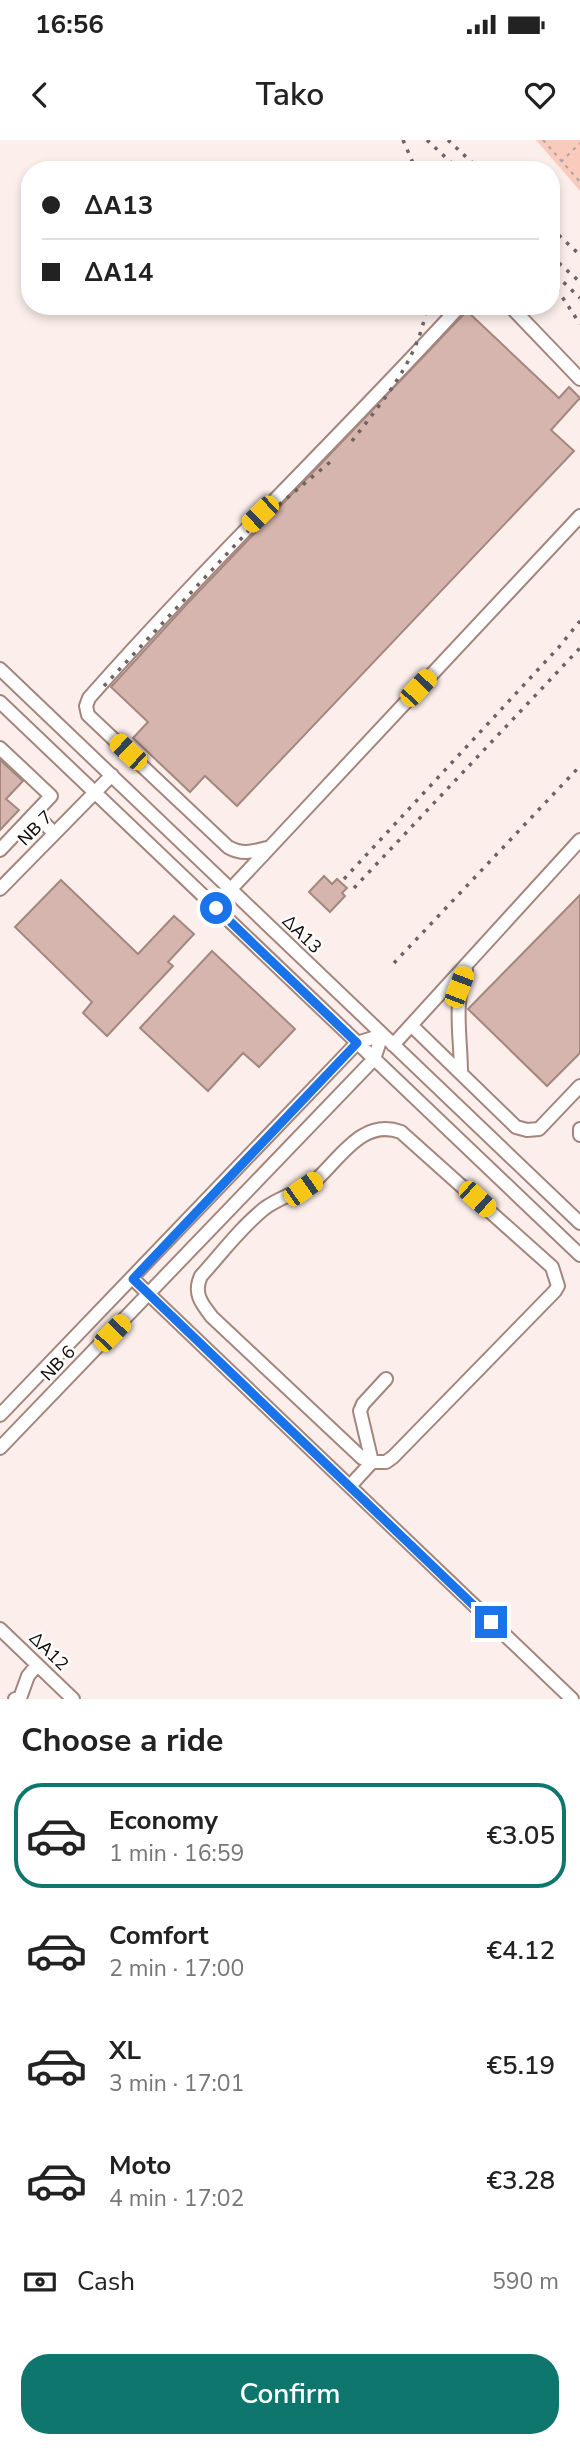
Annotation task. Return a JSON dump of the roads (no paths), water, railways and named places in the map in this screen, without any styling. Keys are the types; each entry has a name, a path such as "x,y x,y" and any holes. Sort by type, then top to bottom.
{"street":[{"path":"267,848 246,853 228,847 88,715 86,706 89,698 125,657 452,315"},
{"path":"519,315 580,379"},
{"path":"230,890 580,516"},
{"name":"ΔΑ13","path":"0,669 580,1223"},
{"path":"0,702 580,1255"},
{"path":"0,748 51,796 0,850"},
{"name":"ΝΒ 7","path":"0,889 112,775"},
{"path":"35,814 54,833"},
{"path":"393,1045 580,840"},
{"path":"461,1073 459,987 470,959"},
{"path":"412,1026 516,1127 538,1129 580,1086"},
{"path":"357,1043 382,1035"},
{"path":"374,1059 382,1035"},
{"name":"ΝΒ 6","path":"0,1415 357,1043"},
{"name":"ΝΒ 6","path":"0,1448 374,1059"},
{"path":"350,1486 372,1462 386,1462 393,1457 558,1286 552,1267 401,1132 390,1128 379,1128 355,1140 316,1180 265,1208 201,1276 197,1284 200,1301 212,1317 362,1458 372,1462"},
{"path":"580,1129 580,1135"},
{"path":"133,1279 572,1699"},
{"path":"372,1462 360,1411 363,1404 386,1380"},
{"name":"ΔΑ12","path":"0,1629 73,1699"},
{"path":"21,1699 28,1676 37,1665"}],"railway":[{"path":"403,140 412,161"},
{"path":"427,140 449,161"},
{"path":"448,140 470,161"},
{"path":"560,236 580,255"},
{"path":"560,264 580,282"},
{"path":"560,279 580,298"},
{"path":"560,294 580,324"},
{"path":"352,441 408,362 425,315"},
{"path":"104,686 251,528 335,458"},
{"path":"344,879 580,621"},
{"path":"354,888 580,648"},
{"path":"394,963 580,766"}]}
